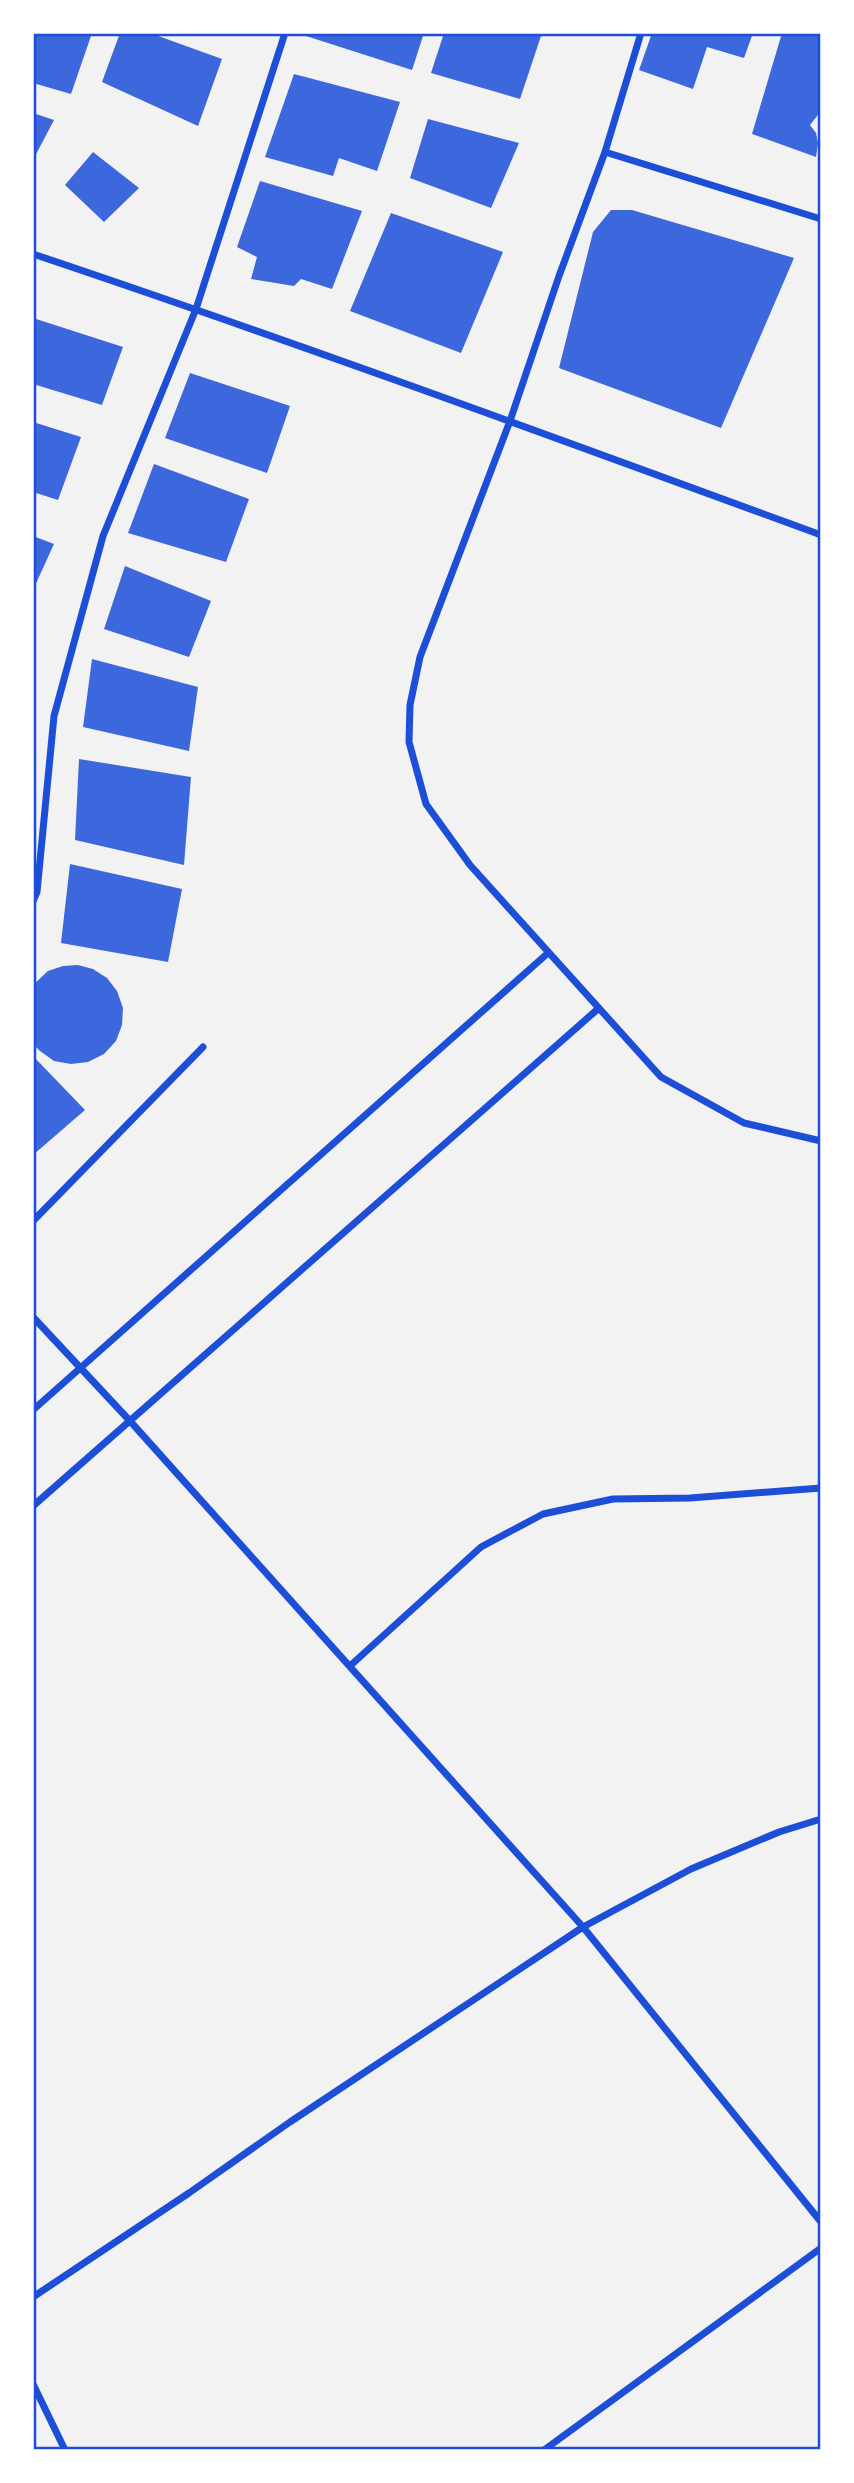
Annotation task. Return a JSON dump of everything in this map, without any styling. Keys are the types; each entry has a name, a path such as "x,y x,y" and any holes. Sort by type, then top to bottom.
{"street":[{"path":"33,901 37,892 54,716 103,536 196,309 285,33"},
{"path":"641,33 605,152 510,421 420,657 410,705 409,742 426,804 470,865 661,1077 744,1123 821,1141"},
{"path":"605,152 821,219"},
{"path":"33,254 510,421 821,536"},
{"path":"33,1410 548,953"},
{"path":"33,1506 599,1008"},
{"path":"33,1221 203,1047"},
{"path":"33,1317 131,1420 583,1927 821,2222"},
{"path":"351,1665 481,1547 543,1514 613,1499 690,1498 821,1488"},
{"path":"33,2297 583,1927 691,1869 779,1832 821,1819"},
{"path":"544,2450 821,2248"},
{"path":"33,2384 65,2450"}],"building":[{"path":"33,33 92,33 71,94 33,83"},
{"path":"120,33 150,33 222,59 198,126 102,82"},
{"path":"307,33 424,33 412,70 306,36"},
{"path":"444,33 542,33 520,99 431,73"},
{"path":"652,33 753,33 744,58 707,47 693,89 639,70"},
{"path":"782,33 821,33 821,111 810,125 816,133 818,143 816,157 752,134"},
{"path":"294,74 400,102 377,171 339,158 333,176 265,157"},
{"path":"33,113 54,120 33,160"},
{"path":"428,119 519,143 491,208 410,178"},
{"path":"93,152 139,188 104,222 65,185"},
{"path":"260,181 362,211 332,289 301,279 294,286 251,279 257,257 237,247"},
{"path":"611,210 632,210 794,258 721,428 559,368 593,232"},
{"path":"391,213 503,252 461,353 350,311"},
{"path":"33,318 123,347 102,405 33,384"},
{"path":"190,373 290,406 267,473 165,438"},
{"path":"33,422 81,437 58,500 33,492"},
{"path":"154,464 249,499 226,562 128,533"},
{"path":"33,536 54,544 33,590"},
{"path":"125,566 211,601 189,657 104,629"},
{"path":"92,659 198,687 189,751 83,727"},
{"path":"79,759 191,777 184,865 75,840"},
{"path":"70,864 182,889 168,962 61,943"},
{"path":"78,965 93,969 107,978 117,991 123,1008 122,1025 116,1041 104,1054 88,1062 71,1064 54,1061 33,1044 33,985 48,971"},
{"path":"33,1056 85,1110 33,1155"}]}
